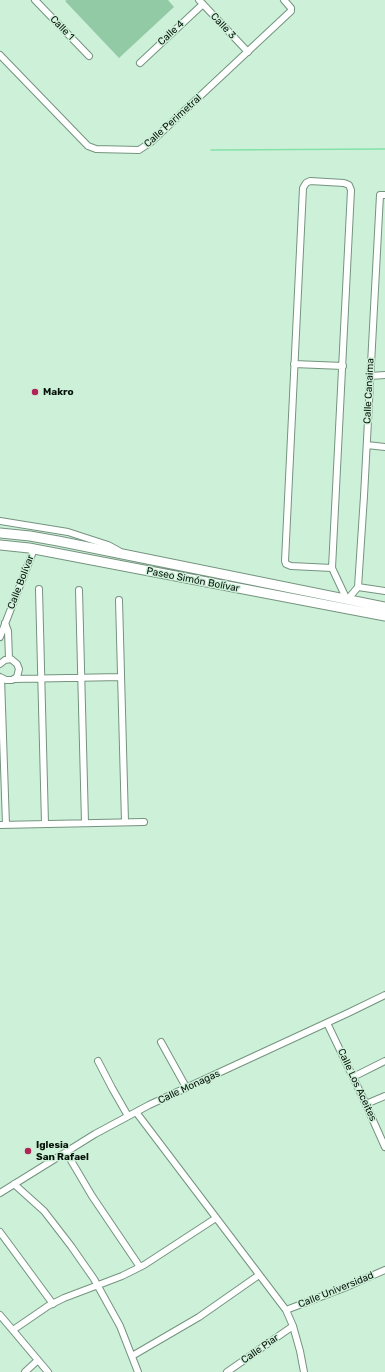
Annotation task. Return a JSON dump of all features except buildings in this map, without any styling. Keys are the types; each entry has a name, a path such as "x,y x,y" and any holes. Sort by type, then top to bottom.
{"main road":[{"name":"Paseo Simón Bolívar","path":"0,532 38,537 385,607"},
{"path":"34,549 38,537"},
{"name":"Paseo Simón Bolívar","path":"0,545 34,549 385,616"},
{"path":"345,609 347,600"}],"street":[{"name":"Calle Perimetral","path":"0,55 88,146 96,149 136,150 144,148 152,142 291,11 291,8 284,0"},
{"name":"Calle 1","path":"39,1 89,56"},
{"name":"Calle 3","path":"201,2 248,52"},
{"name":"Calle 4","path":"140,63 201,2"},
{"path":"332,568 291,566 286,564 285,561 303,188 306,183 310,181 344,183 349,185 351,190 332,568 347,600 358,587 385,591"},
{"name":"Calle Canaima","path":"358,587 370,376 383,195"},
{"path":"294,364 343,366"},
{"path":"370,376 385,375"},
{"path":"367,445 385,447"},
{"name":"Paseo Simón Bolívar","path":"0,521 68,532 108,545 124,554"},
{"name":"Calle Bolívar","path":"0,637 34,549"},
{"path":"39,589 45,824"},
{"path":"79,590 85,823"},
{"path":"119,600 125,822"},
{"path":"5,624 8,631 9,659"},
{"path":"0,664 9,659 16,662 19,666 19,672 14,679"},
{"path":"121,677 9,680 1,677 3,825 144,822"},
{"name":"Calle Monagas","path":"0,1194 95,1134 128,1116 186,1087 385,995"},
{"name":"Calle Los Aceites","path":"327,1023 354,1077 385,1147"},
{"path":"161,1042 186,1087"},
{"path":"354,1077 385,1060"},
{"path":"98,1061 128,1116"},
{"path":"366,1104 385,1096"},
{"path":"136,1112 286,1310 293,1326 304,1372"},
{"path":"66,1152 92,1196 140,1267"},
{"path":"14,1184 44,1211 72,1246 98,1285 120,1326 138,1372"},
{"path":"13,1330 53,1304 122,1276 140,1267 216,1218"},
{"path":"0,1232 53,1304"},
{"name":"Calle Universidad","path":"286,1310 344,1288 385,1270"},
{"path":"132,1356 199,1318 259,1275"},
{"path":"0,1315 48,1372"},
{"name":"Calle Piar","path":"227,1372 293,1326"},
{"path":"25,1372 38,1360"}],"green space":[{"path":"168,0 174,7 119,58 65,1"}],"waterway":[{"path":"211,150 385,149"}],"place":[{"name":"Makro","path":"35,392"},
{"name":"Iglesia San Rafael","path":"28,1151"}]}
